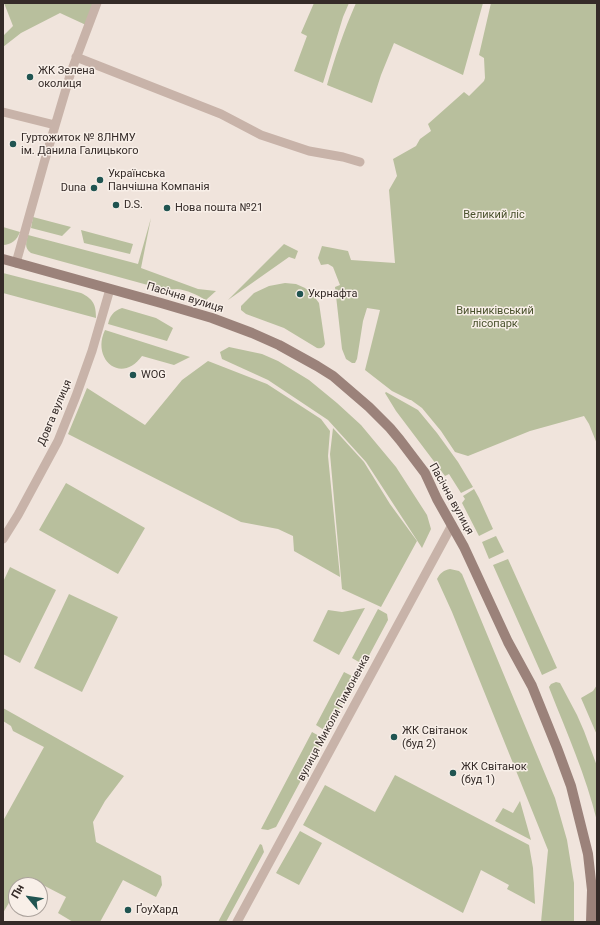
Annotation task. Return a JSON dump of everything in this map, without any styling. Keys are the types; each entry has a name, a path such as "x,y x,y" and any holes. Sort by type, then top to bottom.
{"main road":[{"name":"Пасічна вулиця","path":"3,259 212,318 252,333 292,352 334,376 370,407 400,440 425,473 437,499 464,547 508,642 532,686 557,748 571,786 588,854 592,890 591,922"}],"street":[{"path":"16,263 76,57 97,3"},
{"path":"76,57 221,114 261,135 309,151 360,162"},
{"path":"3,112 55,125"},
{"name":"Довга вулиця","path":"3,539 18,516 58,441 92,351 110,289"},
{"name":"вулиця Миколи Пимоненка","path":"237,922 452,525"}],"green space":[{"path":"4,3 95,3 86,25 60,13 21,33 3,47 3,36 13,26"},
{"path":"314,3 349,3 343,17 323,83 294,71 307,36 301,33"},
{"path":"356,3 483,3 463,75 394,43 372,103 327,85 340,44"},
{"name":"Великий ліс","path":"491,3 597,3 597,444 584,416 530,431 468,456 455,452 441,431 422,408 411,400 392,391 365,370 380,310 367,308 363,321 357,359 355,363 352,363 346,359 342,349 335,287 340,285 333,267 328,264 321,265 318,258 322,246 348,251 351,260 395,263 389,190 397,176 393,159 416,146 420,139 431,131 428,124 464,92 469,96 484,81 484,58 479,55"},
{"path":"33,217 71,227 62,236 31,228"},
{"path":"151,218 141,268 198,289 216,291 206,300 184,290 166,290 31,253 26,247 28,235 138,264"},
{"path":"3,227 20,232 13,242 6,245 3,245"},
{"path":"81,230 133,244 130,254 84,243"},
{"path":"284,244 298,251 295,259 289,257 228,300"},
{"path":"3,273 81,293 93,302 96,318 3,293"},
{"path":"285,283 296,284 305,288 319,303 325,344 322,348 317,348 284,328 246,314 241,310 241,306 254,293 269,286"},
{"path":"122,308 156,318 173,328 167,341 108,324 112,314"},
{"path":"105,330 190,357 174,365 142,356 134,364 125,368 117,368 110,365 105,359 102,350 102,341"},
{"path":"229,347 262,354 278,361 309,380 361,425 396,467 427,515 431,529 422,548 366,462 328,420 268,380 222,359 220,352"},
{"path":"208,361 267,384 321,419 330,431 328,456 340,577 294,551 293,536 278,529 241,522 68,434 87,388 145,425 182,380"},
{"path":"386,392 418,410 458,462 473,487 461,493 449,474 445,476 396,411 385,393"},
{"path":"333,428 364,462 390,504 417,541 381,607 342,589 330,454"},
{"path":"66,483 145,528 118,574 39,530"},
{"path":"474,489 493,529 479,536 462,503 465,499 463,496"},
{"path":"496,536 504,552 489,559 482,542"},
{"path":"508,559 557,668 542,675 493,565"},
{"path":"10,567 56,590 20,663 3,654 3,582"},
{"path":"450,569 459,571 462,574 555,798 567,840 574,883 574,922 541,922 548,850 452,612 437,579 442,572"},
{"path":"69,594 118,617 82,692 34,668"},
{"path":"365,608 339,655 313,641 328,610 342,612"},
{"path":"378,609 387,614 388,620 364,665 352,658"},
{"path":"344,672 356,678 329,728 324,730 316,725"},
{"path":"556,682 560,683 577,715 597,766 597,821 582,771 549,687 551,684"},
{"path":"597,685 597,735 581,698 593,691"},
{"path":"3,708 124,776 105,801 93,822 96,842 161,876 162,885 156,897 123,880 100,922 73,922 58,913 66,897 48,888 48,877 8,877 8,904 3,913 3,821 44,747 13,731 11,726 3,721"},
{"path":"312,732 321,737 322,741 276,827 268,830 261,829"},
{"path":"395,775 529,845 533,868 535,904 507,889 509,885 481,870 463,913 303,825 325,785 375,812"},
{"path":"520,801 531,840 495,821 503,808 513,813"},
{"path":"300,831 322,843 299,885 276,873"},
{"path":"260,844 262,845 264,852 226,922 218,922"}],"place":[{"name":"ЖК Зелена околиця","path":"30,77"},
{"name":"Гуртожиток № 8ЛНМУ ім. Данила Галицького","path":"13,144"},
{"name":"Українська Панчішна Компанія","path":"100,180"},
{"name":"Duna","path":"94,188"},
{"name":"D.S.","path":"116,205"},
{"name":"Нова пошта №21","path":"167,208"},
{"name":"Укрнафта","path":"300,294"},
{"name":"WOG","path":"133,375"},
{"name":"ЖК Світанок (буд 2)","path":"394,737"},
{"name":"ЖК Світанок (буд 1)","path":"453,773"},
{"name":"ҐоуХард","path":"128,910"}],"park label":[{"name":"Винниківський лісопарк","path":"495,317"}]}
